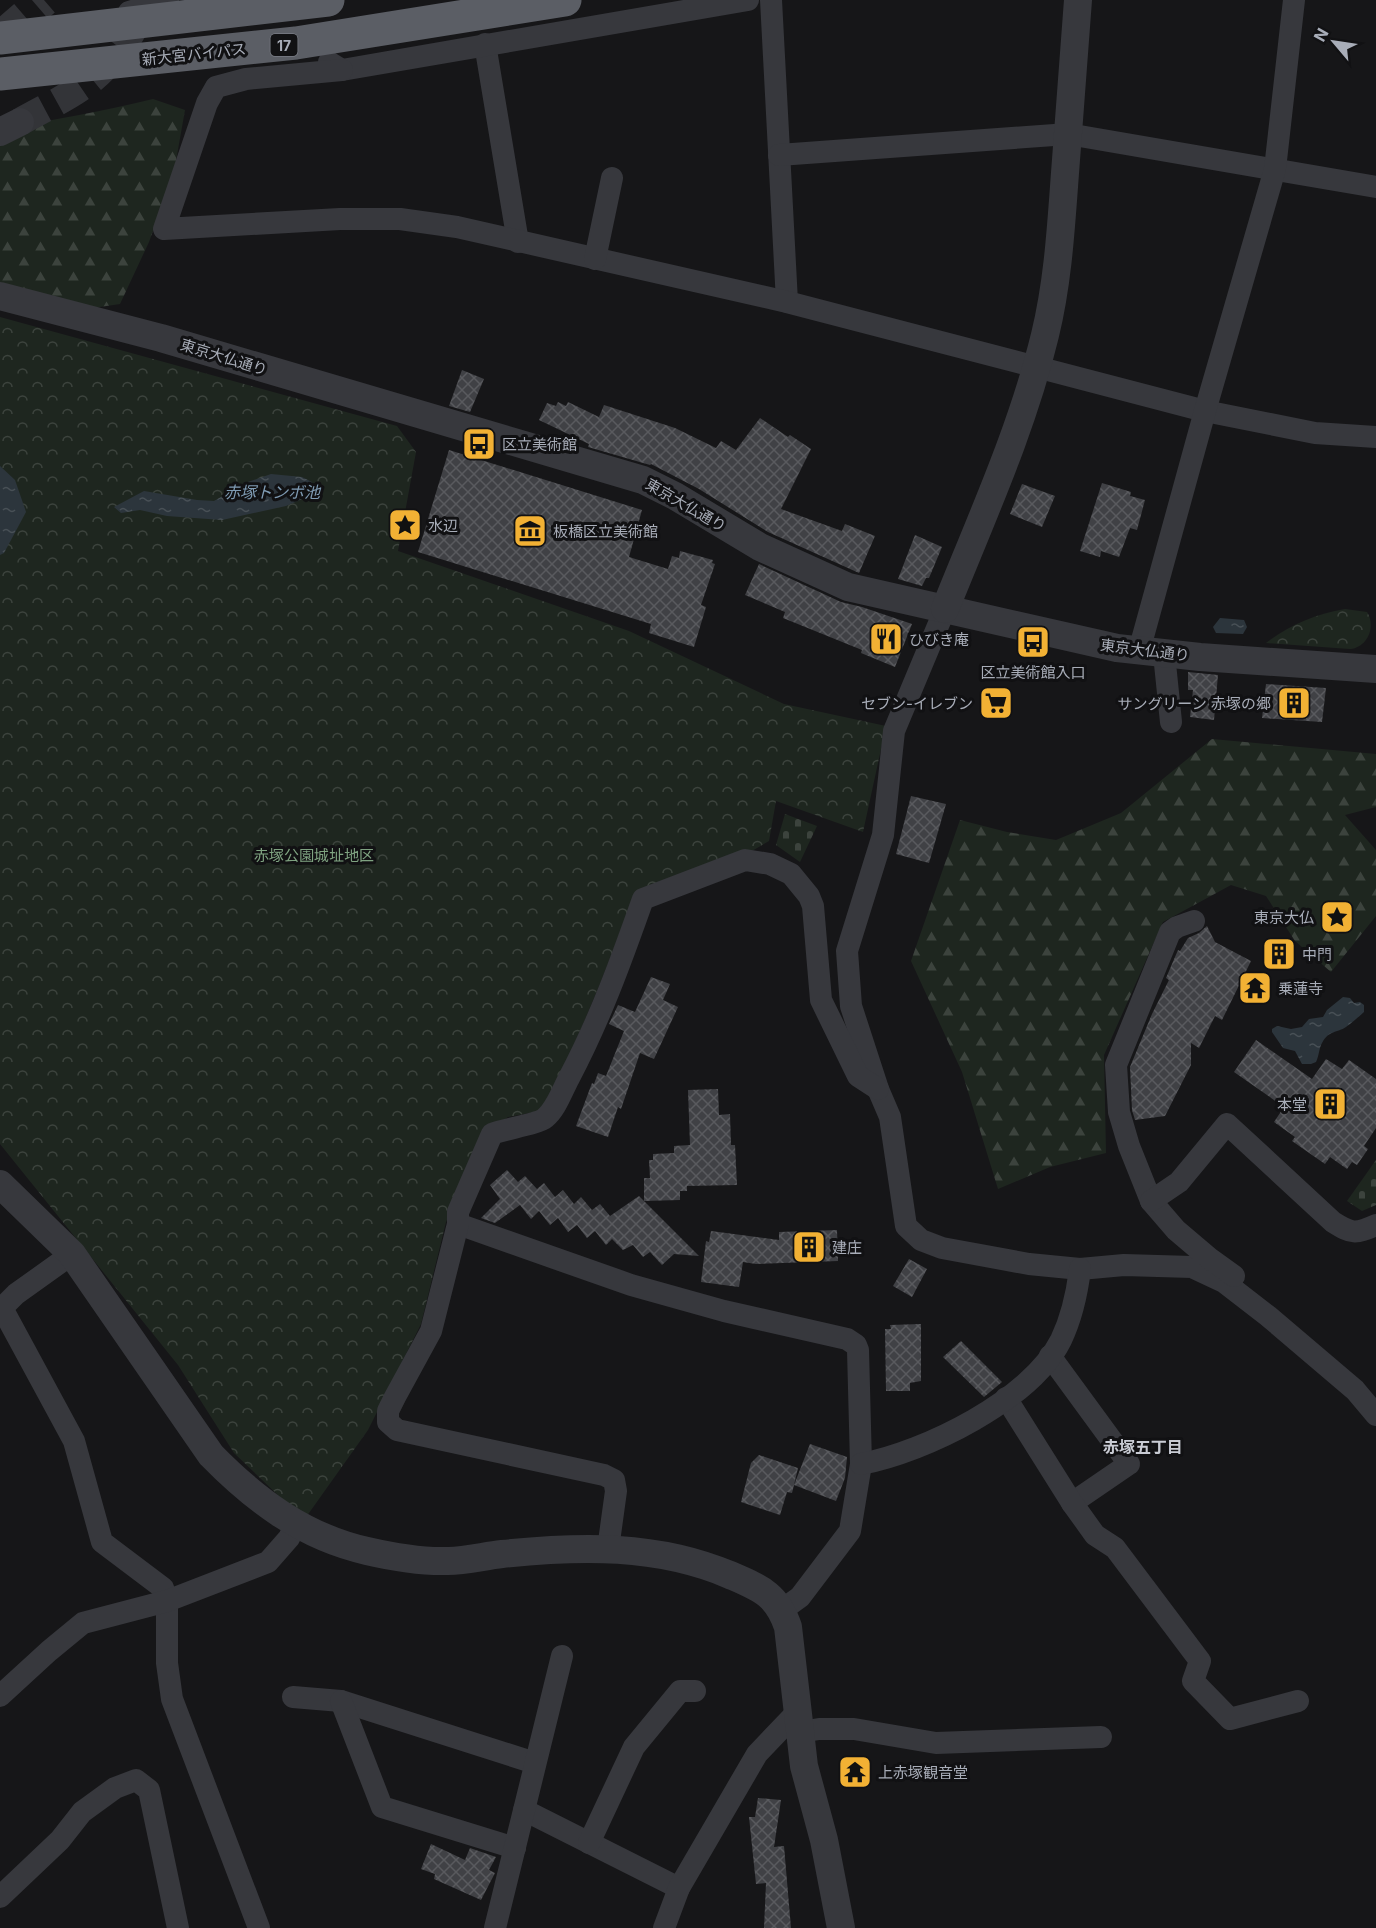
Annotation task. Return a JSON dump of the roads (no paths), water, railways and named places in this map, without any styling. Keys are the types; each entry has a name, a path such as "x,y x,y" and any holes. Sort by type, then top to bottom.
{"highway":[{"path":"0,38 328,0"},
{"name":"新大宮バイパス","path":"0,74 296,43 565,0"}],"street":[{"path":"73,31 168,0"},
{"path":"748,0 342,70 246,79 216,87 207,103 164,229 340,219 400,219 457,227 787,302 1205,411 1315,433 1376,437"},
{"path":"771,0 787,302"},
{"path":"1078,0 1055,287 1037,367 1008,452 894,730 883,835 847,951 851,1006 878,1089 890,1117 906,1226 921,1240 942,1248 1029,1264 1080,1269 1124,1265 1192,1268 1224,1282 1268,1316 1354,1390 1376,1415"},
{"path":"1171,722 1151,652 1205,411 1275,169 1294,0"},
{"name":"17","path":"296,43 342,70"},
{"path":"485,44 518,242"},
{"path":"779,155 1068,134 1376,187"},
{"path":"596,259 612,178"},
{"name":"東京大仏通り","path":"0,296 161,338 643,480 675,496 760,547 848,587 1091,643 1151,652 1376,669"},
{"path":"608,1549 616,1491 614,1480 604,1475 397,1430 388,1422 388,1411 394,1397 431,1331 458,1224 458,1212 492,1134 544,1119 553,1108 578,1061 615,980 643,899 745,860 770,864 790,874 809,896 813,906 821,1000 858,1076 878,1089"},
{"path":"1194,921 1170,932 1116,1065 1119,1112 1129,1146 1151,1201 1176,1230 1246,1286 1268,1316"},
{"path":"1151,1201 1179,1182 1227,1124 1333,1222 1348,1232 1355,1233 1376,1225"},
{"path":"0,1184 72,1254 211,1455 235,1480 279,1515 316,1534 350,1547 415,1559 448,1561 502,1554 573,1549 637,1550 667,1555 713,1568 754,1585 776,1601 788,1627 804,1766 824,1840 841,1928"},
{"path":"458,1224 631,1285 724,1311 850,1341 856,1345 861,1464 850,1531 800,1598 782,1610"},
{"path":"72,1254 16,1294 2,1308 74,1441 102,1542 163,1588 167,1601 167,1663 172,1699 260,1928"},
{"path":"861,1464 900,1454 973,1421 1006,1398 1036,1372 1060,1341 1076,1301 1080,1269"},
{"path":"1050,1356 1129,1464 1072,1503"},
{"path":"1006,1398 1072,1503 1095,1534 1116,1548 1200,1661 1193,1681 1230,1719 1298,1701"},
{"path":"0,1696 83,1623 167,1601 268,1562 289,1538 296,1524"},
{"path":"495,1928 562,1656"},
{"path":"589,1843 634,1747 680,1691 695,1690"},
{"path":"293,1697 341,1701 536,1763"},
{"path":"341,1701 382,1807 515,1848"},
{"path":"800,1721 819,1729 854,1729 936,1743 1101,1737"},
{"path":"664,1928 679,1888 757,1754 800,1721"},
{"path":"0,1897 60,1840 82,1812 115,1788 136,1780 149,1790 178,1928"},
{"path":"524,1810 679,1888"}],"water":[{"path":"0,466 15,480 26,512 4,553 0,555"},
{"name":"赤塚トンボ池","path":"271,474 302,477 312,482 313,489 307,497 286,506 222,520 167,516 140,510 121,513 114,507 144,491 214,501 245,483"},
{"path":"1220,618 1244,620 1247,627 1243,634 1216,633 1213,627"},
{"path":"1343,997 1350,998 1354,1003 1360,1002 1364,1005 1364,1012 1346,1027 1327,1036 1321,1045 1316,1062 1302,1064 1295,1051 1283,1048 1272,1032 1272,1029 1277,1026 1291,1029 1302,1027 1309,1019 1323,1017 1327,1010"}],"tunnel":[{"path":"0,38 44,0"},
{"path":"20,122 64,98 94,77 121,48 145,7"}],"place":[{"name":"区立美術館","path":"479,444"},
{"name":"水辺","path":"405,525"},
{"name":"板橋区立美術館","path":"530,531"},
{"name":"ひびき庵","path":"886,639"},
{"name":"区立美術館入口","path":"1033,642"},
{"name":"セブン-イレブン","path":"996,703"},
{"name":"サングリーン 赤塚の郷","path":"1294,703"},
{"name":"東京大仏","path":"1337,917"},
{"name":"中門","path":"1279,954"},
{"name":"乗蓮寺","path":"1255,988"},
{"name":"本堂","path":"1330,1104"},
{"name":"建庄","path":"809,1247"},
{"name":"上赤塚観音堂","path":"855,1772"}],"district":[{"name":"赤塚五丁目","path":"1143,1447"}],"park label":[{"name":"赤塚公園城址地区","path":"314,855"}]}
